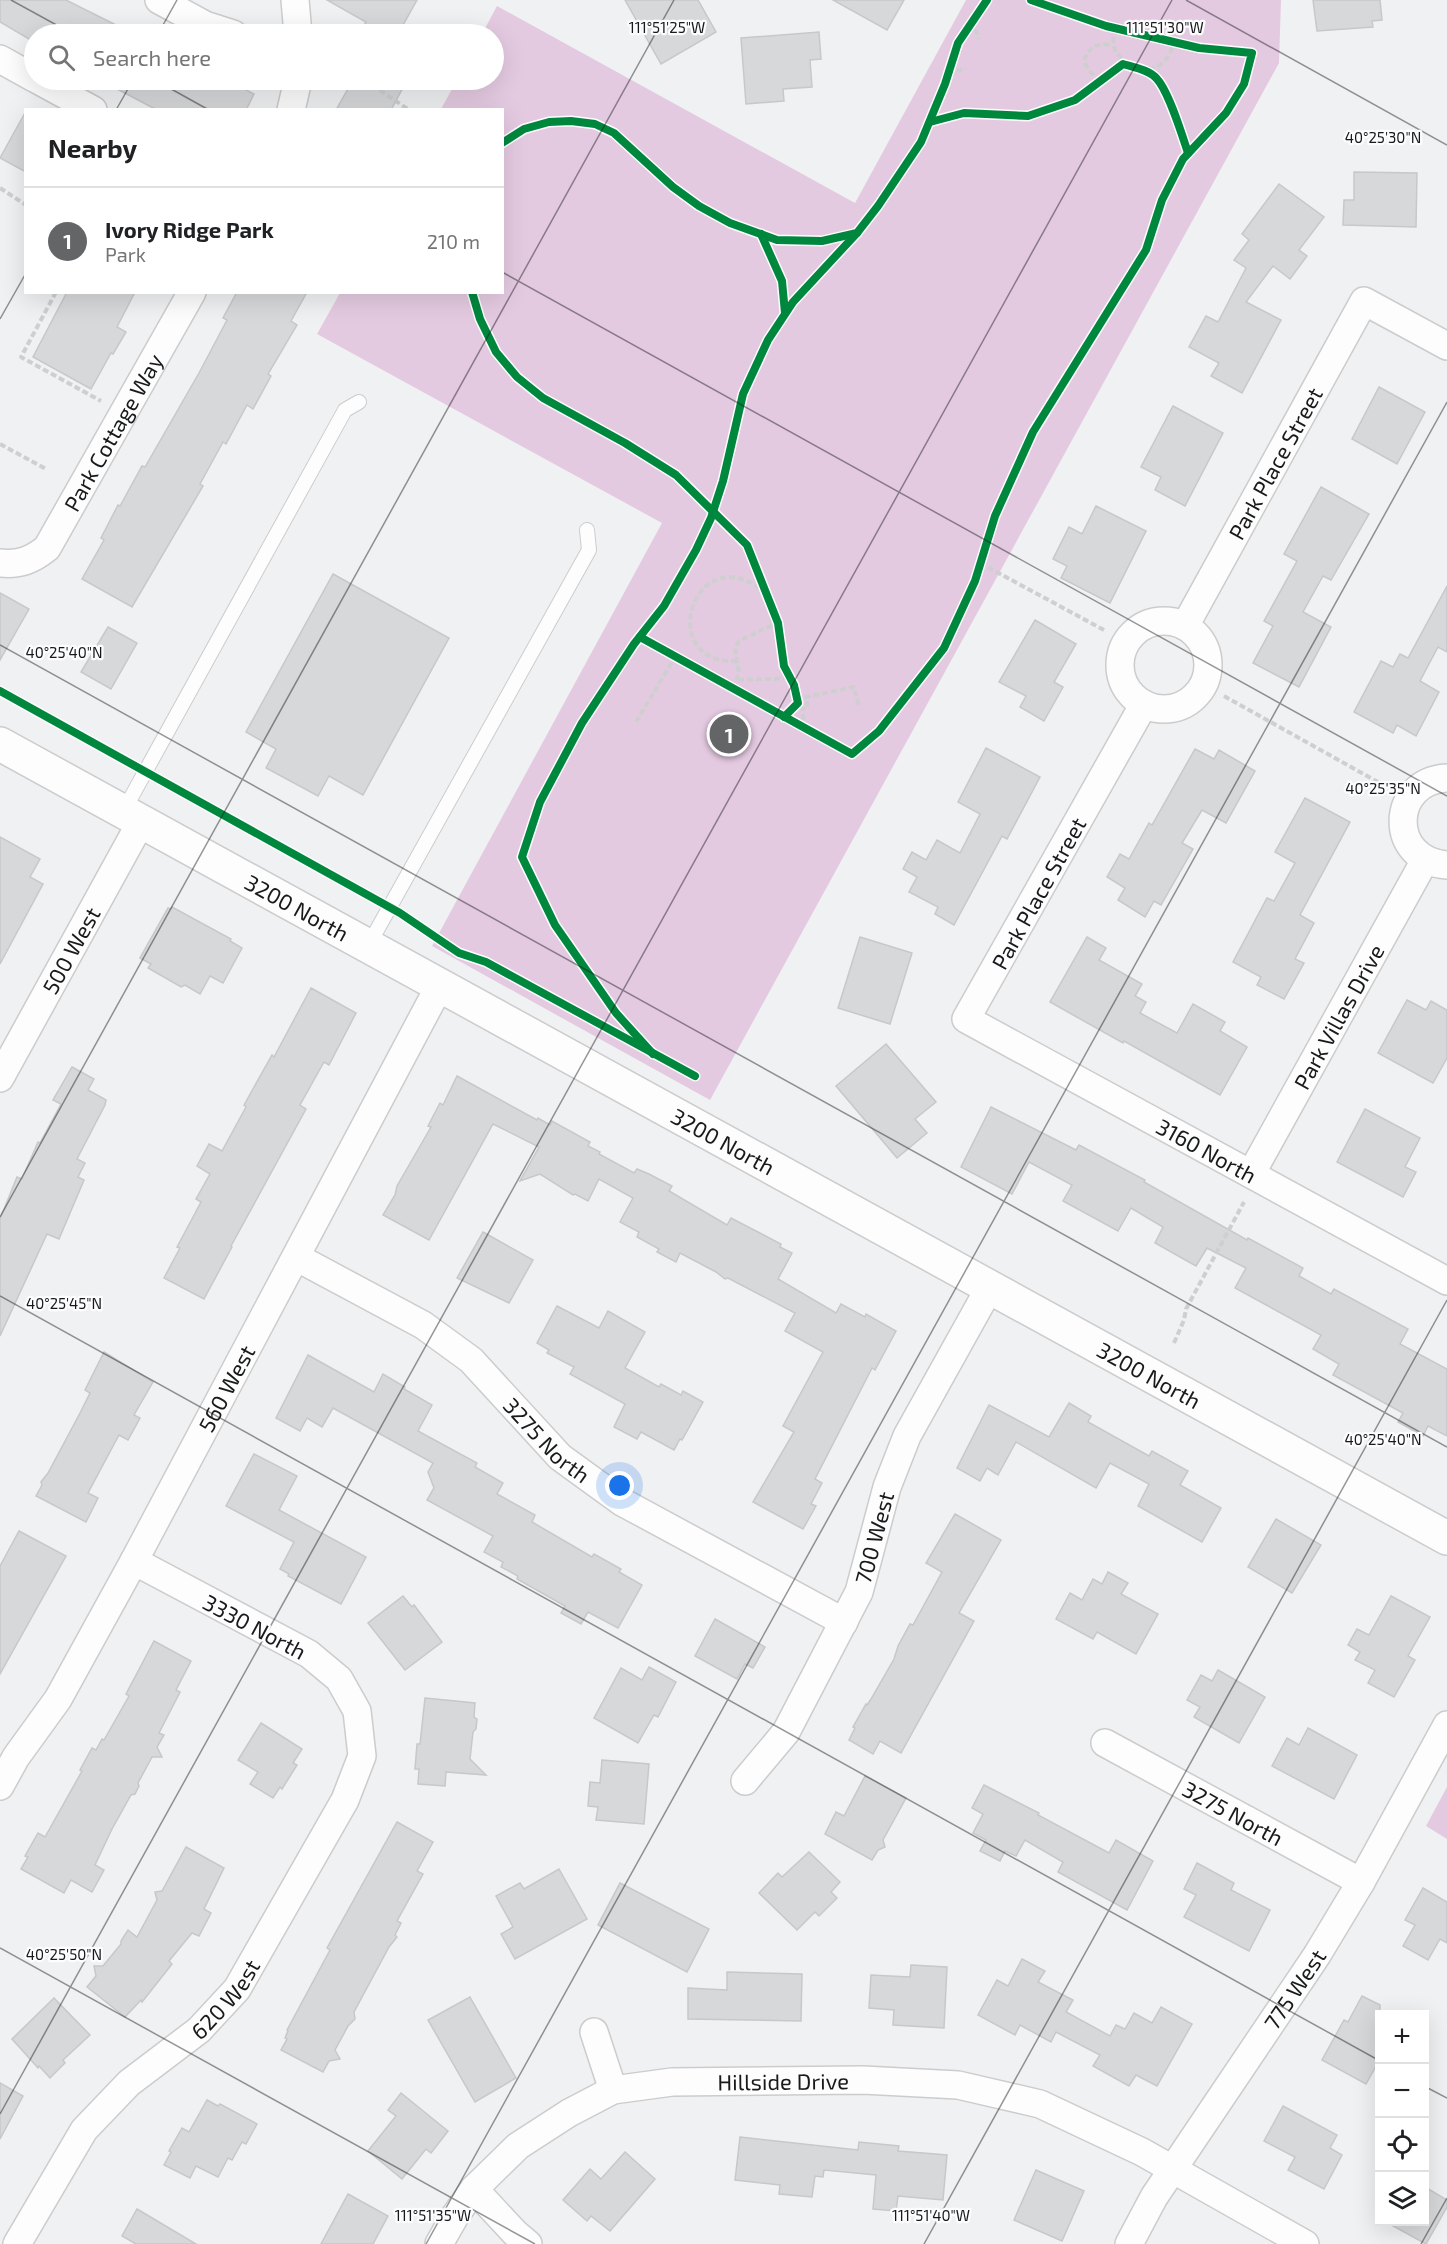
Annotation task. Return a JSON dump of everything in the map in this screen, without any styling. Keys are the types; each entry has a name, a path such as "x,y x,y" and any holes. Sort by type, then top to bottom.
{"street":[{"path":"159,0 204,24"},
{"path":"295,0 297,24"},
{"path":"0,59 24,72"},
{"path":"56,90 89,108"},
{"path":"291,108 296,90"},
{"name":"Park Cottage Way","path":"13,563 37,556 47,548 191,294"},
{"name":"Park Place Street","path":"1185,626 1364,301 1447,346"},
{"path":"1165,621 1185,626 1203,643 1209,668 1206,680 1191,700 1180,706 1169,709 1144,704 1128,690 1123,681 1121,660 1128,640 1144,626 1154,622 1165,621"},
{"name":"Park Place Street","path":"966,1019 1144,704"},
{"name":"3200 North","path":"0,744 1447,1538"},
{"path":"1436,862 1408,844 1404,833 1404,811 1408,800 1424,784 1434,779 1447,778"},
{"name":"500 West","path":"0,1078 132,817"},
{"name":"Park Villas Drive","path":"1251,1174 1436,862"},
{"name":"560 West","path":"0,1786 16,1756 58,1699 134,1561 440,986"},
{"name":"3160 North","path":"966,1019 1447,1281"},
{"name":"3275 North","path":"296,1257 423,1325 471,1359 560,1457 621,1502 844,1622"},
{"name":"700 West","path":"745,1781 786,1732 859,1592 887,1487 896,1462 912,1427 990,1287"},
{"name":"3330 North","path":"134,1561 309,1654 339,1679 357,1711"},
{"name":"620 West","path":"16,2244 84,2130 129,2083 199,2030 237,1989 345,1800 362,1756 357,1711"},
{"name":"775 West","path":"1129,2244 1143,2216 1317,1955 1361,1882 1447,1725"},
{"name":"3275 North","path":"1105,1743 1361,1882"},
{"path":"594,2032 613,2090"},
{"name":"Hillside Drive","path":"439,2244 474,2189 518,2146 613,2090 672,2082 863,2080 958,2085 1040,2103 1100,2131 1305,2244"},
{"path":"474,2189 528,2244"}],"lane":[{"path":"132,817 345,410 359,402"},
{"path":"368,946 589,550 586,531"}],"path":[{"path":"972,21 979,39"},
{"path":"1125,30 1110,27 1112,45 1118,57 1157,78"},
{"path":"1114,70 1123,64 1152,69 1159,66 1179,43 1164,40"},
{"path":"1098,83 1084,62 1086,55 1092,47 1099,44 1112,45"},
{"path":"941,93 951,63"},
{"path":"945,84 954,72 966,68"},
{"path":"1090,88 1106,77"},
{"path":"380,90 406,108"},
{"path":"0,188 24,204"},
{"path":"55,294 21,357 104,403"},
{"path":"0,444 46,469"},
{"path":"978,572 983,553"},
{"path":"980,563 1104,630"},
{"path":"733,689 739,673 735,648 739,641 772,625 768,597 755,584 739,577 726,577 717,579 702,588 693,603 689,626 694,642 713,659 724,662 737,661"},
{"path":"763,584 780,633"},
{"path":"666,652 684,662"},
{"path":"636,722 675,657"},
{"path":"738,680 789,675 798,703 791,710"},
{"path":"723,683 743,694"},
{"path":"796,696 806,697 854,687 859,707"},
{"path":"1224,696 1385,786"},
{"path":"806,697 808,708 802,709 802,727 814,734"},
{"path":"1174,1343 1186,1309 1244,1202"}],"shaded area":[{"path":"966,0 1281,0 1279,63 710,1100 432,946 662,523 317,334 339,294 504,294 504,108 442,108 451,90 504,90 504,24 487,24 497,6 855,203"},
{"path":"1447,1787 1447,1839 1426,1826"}],"building":[{"path":"0,0 66,0 114,24 24,24 24,36 0,22"},
{"path":"327,0 417,0 404,24 365,24 366,22"},
{"path":"625,0 698,0 716,32 661,64"},
{"path":"833,0 904,0 887,30"},
{"path":"1313,0 1380,0 1382,20 1372,21 1373,27 1317,31"},
{"path":"819,32 821,59 810,60 812,87 783,89 784,101 746,104 741,38"},
{"path":"119,90 246,90 254,94 247,108 153,108"},
{"path":"347,90 402,90 392,108 337,108"},
{"path":"24,115 24,171 0,158"},
{"path":"1354,172 1417,173 1416,227 1343,225 1344,200 1354,200"},
{"path":"1279,184 1324,217 1299,250 1307,256 1290,279 1273,266 1246,302 1281,320 1242,393 1211,376 1219,363 1189,347 1206,316 1218,322 1246,268 1234,260 1249,240 1242,234"},
{"path":"66,294 134,294 117,327 126,332 91,389 33,357"},
{"path":"236,294 306,294 291,321 297,325 268,374 271,376 253,409 247,405 226,444 223,442 200,484 203,486 132,607 82,579 104,540 101,538 118,505 120,506 142,466 145,467 199,373 227,320 223,318"},
{"path":"1379,387 1425,412 1397,464 1352,439"},
{"path":"1173,406 1223,433 1185,506 1155,490 1161,477 1141,467"},
{"path":"1321,487 1369,514 1331,580 1323,576 1303,612 1331,627 1299,687 1253,663 1273,626 1264,621 1297,561 1284,554"},
{"path":"1096,506 1146,531 1110,603 1061,578 1067,566 1053,559 1069,527 1082,534"},
{"path":"333,574 449,638 363,795 329,776 318,796 266,768 276,749 246,732"},
{"path":"1447,586 1447,652 1438,647 1420,681 1439,692 1416,736 1397,725 1393,733 1354,712 1381,661 1393,667 1400,654 1408,658"},
{"path":"0,593 29,609 0,660"},
{"path":"1035,620 1076,644 1054,682 1063,687 1044,721 1020,707 1026,696 999,682"},
{"path":"108,627 137,643 111,689 81,672"},
{"path":"986,748 1040,777 1007,839 1002,836 954,925 935,914 938,907 909,892 917,877 903,869 912,852 926,860 937,840 960,853 980,814 958,802"},
{"path":"1195,749 1214,759 1219,750 1255,771 1226,823 1202,810 1182,843 1193,849 1161,905 1154,901 1145,917 1118,900 1125,888 1107,877 1120,854 1129,859 1149,823 1152,825"},
{"path":"1305,798 1350,822 1300,915 1314,923 1295,959 1304,963 1284,999 1257,985 1261,977 1233,962 1267,898 1274,901 1295,863 1275,852"},
{"path":"0,837 40,859 30,877 43,884 0,964"},
{"path":"172,907 231,939 230,941 242,948 223,983 210,976 200,994 185,985 181,987 148,968 151,964 140,958 168,908"},
{"path":"860,937 912,953 890,1024 838,1008"},
{"path":"1087,937 1106,948 1099,960 1142,984 1135,996 1146,1002 1140,1013 1177,1033 1193,1004 1225,1022 1220,1031 1247,1047 1220,1095 1050,1002"},
{"path":"311,988 356,1013 329,1065 324,1062 300,1105 306,1109 204,1299 164,1278 180,1248 177,1247 201,1202 196,1199 210,1174 197,1166 209,1144 222,1151 246,1107 244,1105 272,1055 274,1057"},
{"path":"1407,1000 1426,1010 1431,1001 1447,1010 1447,1058 1433,1083 1378,1053"},
{"path":"886,1044 936,1102 915,1119 927,1133 897,1158 836,1086"},
{"path":"72,1067 94,1079 88,1090 106,1100 105,1105 77,1159 85,1163 78,1177 84,1180 59,1239 47,1234 0,1336 0,1219 17,1177 22,1179 38,1142 40,1143 61,1104 53,1100"},
{"path":"457,1076 537,1120 538,1118 550,1125 552,1121 590,1142 588,1146 600,1152 599,1154 634,1173 637,1169 672,1186 669,1191 727,1225 731,1218 781,1244 780,1247 792,1253 778,1279 836,1313 841,1304 865,1317 866,1314 896,1331 875,1370 872,1368 815,1479 822,1483 811,1504 816,1506 803,1529 753,1502 794,1432 783,1426 823,1352 785,1331 795,1313 728,1278 725,1279 680,1253 676,1262 657,1252 659,1249 637,1237 639,1232 620,1222 633,1198 599,1179 588,1201 573,1195 540,1174 520,1181 539,1147 493,1124 429,1240 383,1215 431,1127 428,1126 440,1103 443,1105"},
{"path":"991,1107 1076,1150 1079,1145 1145,1180 1144,1182 1247,1240 1248,1238 1303,1268 1299,1276 1331,1294 1334,1289 1408,1329 1400,1344 1447,1369 1447,1436 1428,1426 1423,1436 1398,1422 1403,1413 1333,1375 1339,1364 1313,1349 1321,1335 1235,1288 1246,1268 1207,1248 1196,1266 1155,1243 1163,1227 1131,1208 1118,1231 1063,1201 1072,1185 1029,1162 1012,1194 961,1167"},
{"path":"1365,1109 1420,1138 1405,1167 1416,1172 1403,1197 1337,1162"},
{"path":"483,1232 533,1260 509,1303 457,1278"},
{"path":"557,1306 599,1328 608,1311 645,1332 625,1368 659,1387 661,1384 681,1395 683,1391 703,1402 674,1450 641,1432 637,1439 614,1427 625,1404 570,1374 574,1367 547,1353 549,1350 537,1343"},
{"path":"104,1352 153,1382 134,1415 140,1418 128,1440 119,1435 88,1493 98,1498 86,1522 36,1496 42,1485 41,1482 90,1393 85,1390"},
{"path":"308,1355 374,1392 383,1374 432,1405 418,1431 477,1463 475,1467 503,1483 497,1494 535,1515 532,1522 592,1557 594,1554 621,1569 619,1572 642,1585 618,1628 588,1612 581,1624 561,1613 565,1606 517,1579 518,1576 501,1567 503,1562 484,1552 493,1536 427,1500 434,1488 428,1472 433,1463 333,1408 322,1427 307,1418 300,1431 276,1418"},
{"path":"1069,1403 1091,1416 1088,1422 1149,1456 1152,1451 1188,1471 1180,1485 1221,1508 1202,1542 1138,1506 1149,1484 1110,1463 1096,1488 1016,1442 998,1475 987,1468 980,1481 957,1468 989,1405 1049,1437"},
{"path":"254,1454 297,1476 279,1510 366,1557 341,1604 288,1576 289,1574 280,1569 294,1542 226,1506"},
{"path":"955,1514 1001,1540 959,1613 974,1621 901,1753 880,1741 873,1754 849,1740 855,1728 853,1727 894,1659 910,1624 913,1625 942,1572 926,1563"},
{"path":"1276,1519 1321,1545 1292,1593 1248,1567"},
{"path":"19,1531 66,1556 0,1674 0,1566"},
{"path":"1108,1572 1128,1583 1121,1594 1158,1614 1136,1654 1097,1632 1093,1639 1056,1619 1070,1593 1082,1600 1093,1579 1102,1584"},
{"path":"403,1596 412,1607 414,1605 442,1642 405,1670 368,1623"},
{"path":"1391,1596 1430,1617 1408,1656 1415,1660 1394,1697 1368,1683 1375,1670 1355,1660 1360,1652 1348,1645 1357,1629 1369,1635"},
{"path":"715,1619 765,1647 753,1668 745,1664 737,1679 695,1656"},
{"path":"154,1641 191,1661 176,1690 180,1692 159,1733 164,1735 157,1747 162,1757 152,1757 138,1783 135,1794 131,1795 112,1829 95,1865 104,1870 92,1892 71,1880 64,1893 21,1869 28,1857 25,1856 38,1833 45,1837 82,1771 80,1770 92,1748 96,1750 102,1739 104,1740 129,1696 126,1694"},
{"path":"649,1667 676,1682 658,1717 654,1715 638,1743 594,1718 621,1668 642,1680"},
{"path":"1218,1670 1265,1697 1239,1743 1194,1717 1200,1707 1187,1700 1201,1675 1212,1681"},
{"path":"425,1698 475,1703 474,1717 477,1719 470,1759 486,1775 446,1772 445,1786 418,1784 419,1769 415,1769 417,1744 420,1744"},
{"path":"261,1723 302,1749 293,1763 297,1765 282,1789 280,1787 273,1798 250,1784 258,1772 238,1760"},
{"path":"1308,1728 1357,1755 1334,1799 1272,1766 1287,1738 1299,1745"},
{"path":"602,1760 649,1764 644,1824 596,1820 598,1807 588,1806 590,1782 600,1783"},
{"path":"865,1776 906,1798 883,1840 885,1847 878,1850 872,1860 825,1834 836,1812 844,1816"},
{"path":"984,1785 1109,1853 1116,1840 1153,1861 1127,1910 1058,1872 1063,1862 1025,1840 1016,1856 1005,1851 1000,1861 980,1851 986,1840 973,1833 983,1814 972,1808"},
{"path":"397,1822 433,1842 417,1871 423,1874 397,1921 401,1923 395,1935 397,1937 389,1947 354,2012 355,2019 348,2026 335,2050 340,2059 329,2061 323,2072 281,2050 287,2039 285,2038 287,2030 330,1950 327,1948"},
{"path":"186,1847 224,1868 204,1909 211,1913 199,1936 192,1933 169,1961 172,1964 142,2002 141,2000 125,2017 87,1987 96,1976 94,1966 103,1966 121,1944 128,1930 137,1937 157,1900 155,1892 162,1891"},
{"path":"809,1852 840,1882 831,1892 837,1898 819,1916 815,1912 797,1930 759,1893 778,1873 782,1877"},
{"path":"1197,1863 1234,1883 1231,1890 1270,1910 1249,1951 1184,1917 1196,1895 1184,1889"},
{"path":"559,1869 587,1919 515,1959 501,1934 513,1927 496,1896 520,1883 524,1889"},
{"path":"620,1883 709,1929 687,1972 598,1925"},
{"path":"1423,1888 1447,1902 1447,1943 1440,1939 1428,1960 1403,1946 1415,1925 1405,1920"},
{"path":"1022,1959 1045,1971 1038,1982 1073,2000 1066,2012 1110,2036 1116,2025 1125,2029 1134,2013 1152,2023 1161,2007 1192,2024 1157,2086 1136,2075 1129,2086 1093,2066 1100,2055 1056,2032 1051,2042 1020,2025 1015,2035 978,2015 997,1980 1008,1986"},
{"path":"911,1965 947,1967 944,2028 893,2025 894,2010 869,2008 871,1975 910,1977"},
{"path":"727,1972 802,1974 801,2021 688,2019 688,1988 727,1990"},
{"path":"1362,1996 1380,2005 1380,2010 1375,2010 1375,2068 1366,2084 1322,2060 1344,2020 1348,2022"},
{"path":"470,1997 516,2078 475,2102 428,2020"},
{"path":"54,1998 90,2035 63,2060 65,2063 50,2078 12,2039"},
{"path":"0,2083 23,2096 0,2139"},
{"path":"401,2093 448,2131 431,2153 426,2149 402,2179 368,2151 396,2116 388,2110"},
{"path":"207,2100 218,2106 220,2104 257,2124 246,2144 242,2142 232,2160 228,2158 218,2177 196,2166 190,2178 164,2165 182,2128 189,2132"},
{"path":"1283,2106 1337,2135 1330,2148 1342,2155 1324,2189 1288,2170 1295,2157 1264,2141"},
{"path":"740,2137 858,2150 859,2142 899,2146 898,2151 947,2155 943,2200 898,2196 896,2211 873,2209 876,2175 824,2170 823,2177 815,2176 812,2197 779,2194 780,2185 735,2180"},
{"path":"625,2152 655,2179 610,2231 591,2216 587,2221 563,2200 590,2169 601,2179"},
{"path":"1036,2170 1084,2191 1062,2241 1014,2220"},
{"path":"1429,2189 1447,2200 1447,2207 1426,2244 1393,2226 1429,2226"},
{"path":"348,2194 388,2216 373,2244 321,2244"},
{"path":"137,2209 196,2244 136,2244 122,2236"}],"cycle path":[{"path":"504,142 524,129 549,122 571,121 595,124 614,133 673,187 699,206 730,223 777,240 822,241 857,233 921,142 945,84 958,43 987,0"},
{"path":"640,637 852,754 879,731 944,648 975,581 995,516 1033,432 1146,250 1162,200 1183,159 1226,113 1244,84 1252,53 1199,48 1106,26 1031,0"},
{"path":"930,122 964,113 1028,116 1075,100 1123,64 1150,73 1162,85 1188,153"},
{"path":"653,1054 616,1013 555,925 522,857 540,802 582,723 634,644 664,606 696,550 711,518 723,481 743,394 768,340 793,302 857,233"},
{"path":"761,234 782,281 785,313"},
{"path":"473,294 480,319 496,352 517,377 543,398 625,443 676,475 747,545 778,623 784,666 794,685 798,703 784,717"},
{"path":"0,691 400,913 459,953 486,962 695,1076"}],"place":[{"name":"Ivory Ridge Park","path":"729,734"}]}
